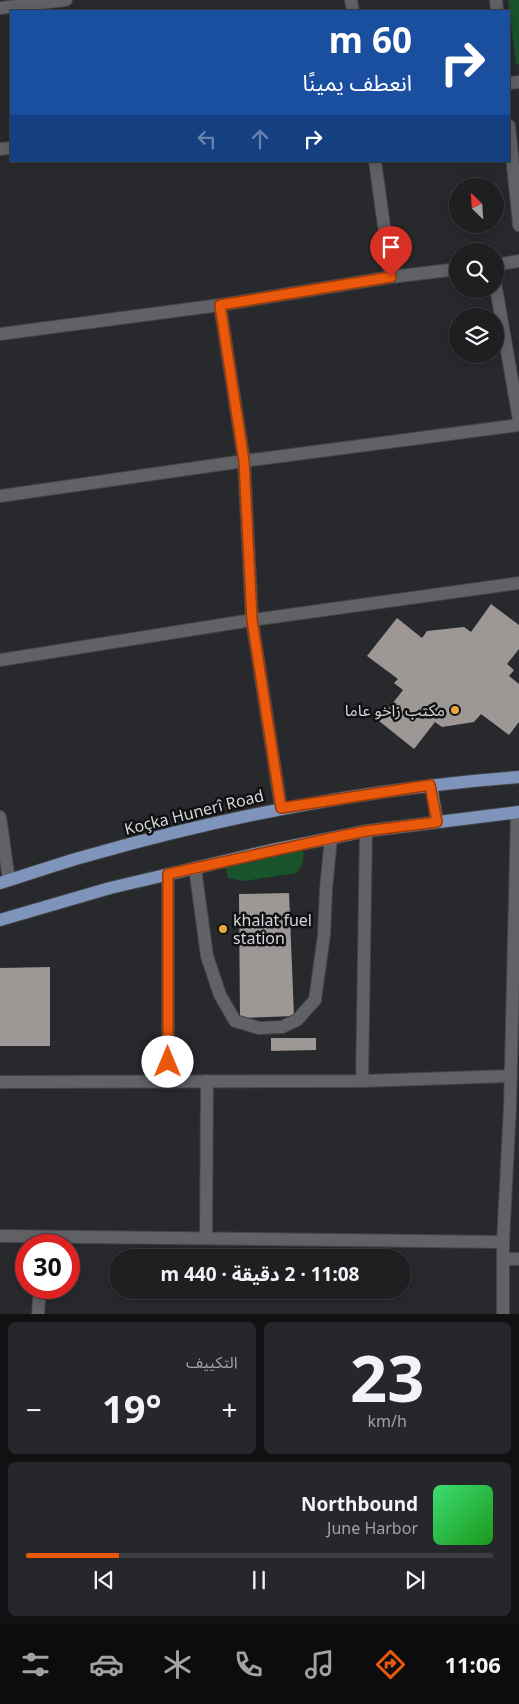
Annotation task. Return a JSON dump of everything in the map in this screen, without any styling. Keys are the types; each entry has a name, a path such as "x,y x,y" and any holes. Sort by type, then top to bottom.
{"main road":[{"name":"Koçka Hunerî Road","path":"5,882 100,852 281,808 430,785 519,777"},
{"path":"430,785 437,822"},
{"path":"0,920 102,890 331,838 366,831 518,812"}],"street":[{"path":"0,8 66,0"},
{"path":"510,136 519,225"},
{"path":"375,162 391,277"},
{"path":"504,263 519,261"},
{"path":"0,334 220,305 391,277 449,270"},
{"path":"498,298 519,420"},
{"path":"220,305 244,461 252,620 281,808"},
{"path":"0,496 244,461 519,425"},
{"path":"0,660 252,620 519,583"},
{"path":"503,1314 504,1242 515,1107 511,1076 518,812"},
{"path":"0,817 5,882"},
{"path":"362,1081 366,831"},
{"path":"195,868 207,956 220,994 235,1021 259,1028 282,1027 298,1020 315,1000 324,935 331,838"},
{"path":"168,874 168,1081"},
{"path":"0,1082 362,1081 511,1076"},
{"path":"206,1238 207,1081"},
{"path":"0,1236 15,1237"},
{"path":"80,1240 206,1238 504,1242"},
{"path":"504,1259 519,1260"},
{"path":"38,1314 39,1299"}],"green space":[{"path":"508,0 519,0 519,64 516,65 510,10"},
{"path":"304,848 303,862 297,873 244,881 228,878 224,861"}],"building":[{"path":"491,604 519,625 519,649 507,664 514,670 509,676 519,684 519,722 509,735 481,714 474,722 442,727 435,722 414,749 379,721 403,690 394,683 398,679 367,656 397,618 422,638 427,631 464,627 471,632"},
{"path":"289,893 294,1016 240,1018 239,894"},
{"path":"50,967 50,1046 0,1046 0,968"},
{"path":"271,1038 316,1038 316,1050 271,1051"}],"place":[{"name":"مكتب زاخو عاما","path":"455,710"},
{"name":"khalat fuel station","path":"223,929"}],"route":[{"path":"168,1062 168,874 366,831 437,822 430,785 281,808 252,620 244,461 220,305 391,277"}]}
